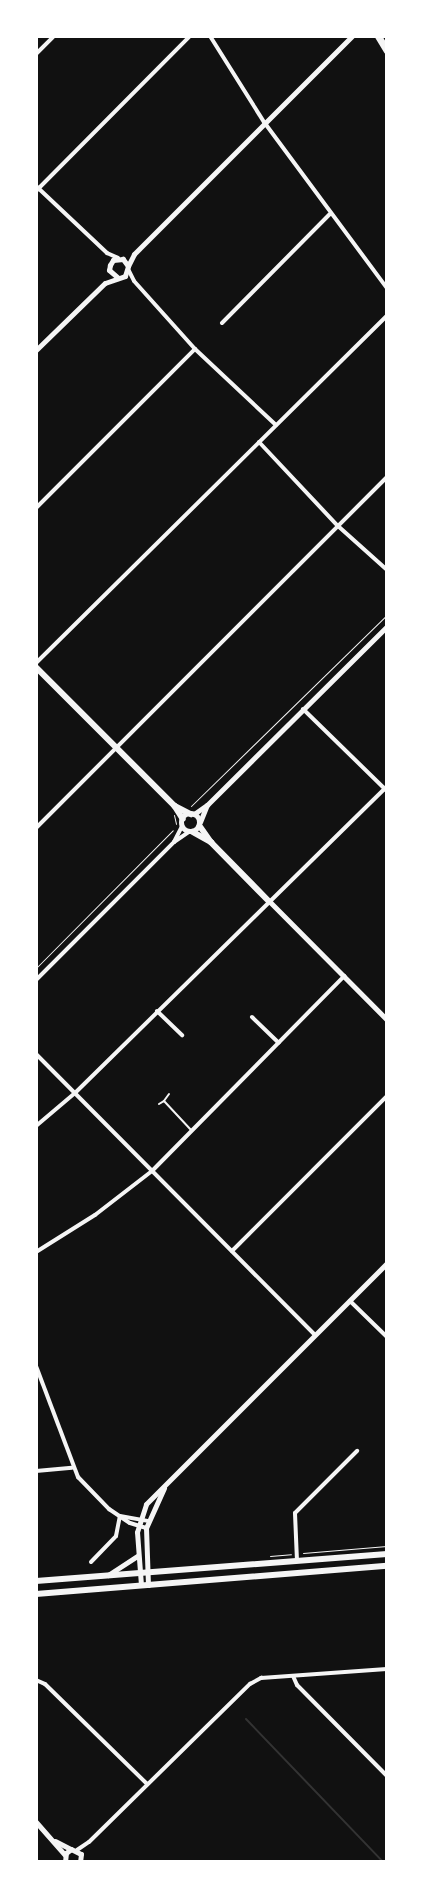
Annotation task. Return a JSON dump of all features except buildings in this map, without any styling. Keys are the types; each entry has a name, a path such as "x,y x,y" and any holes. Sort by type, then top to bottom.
{"highway":[{"path":"378,36 387,51"}],"main road":[{"path":"36,665 175,806 183,822 191,832 211,842"},
{"path":"175,806 193,814 211,842 269,901"},
{"path":"183,822 193,814"},
{"path":"191,832 200,824"},
{"path":"36,1581 387,1554"},
{"path":"36,1594 387,1566"}],"street":[{"path":"36,54 54,36"},
{"path":"190,36 37,189 107,253 120,259 128,268 134,281 196,349 276,425"},
{"path":"210,36 264,122 330,214 387,288"},
{"path":"36,350 105,282 119,277 128,268 134,254 352,36"},
{"path":"222,322 330,214"},
{"path":"105,282 109,268 107,253"},
{"path":"109,268 120,259 134,254"},
{"path":"109,268 119,277 134,281"},
{"path":"36,665 387,316"},
{"path":"36,508 196,349"},
{"path":"260,442 338,526 387,570"},
{"path":"36,828 387,477"},
{"path":"193,814 207,805 387,626"},
{"path":"36,1126 75,1093 269,901 386,789 303,709"},
{"path":"200,824 207,805"},
{"path":"174,842 183,822"},
{"path":"36,980 174,842 191,832"},
{"path":"269,901 387,1020"},
{"path":"36,1252 95,1215 152,1171 344,976"},
{"path":"157,1011 182,1035"},
{"path":"252,1017 279,1043"},
{"path":"36,1054 315,1335"},
{"path":"232,1251 387,1096"},
{"path":"144,1573 137,1556 138,1525 150,1498 166,1485 387,1263"},
{"path":"350,1301 387,1337"},
{"path":"36,1366 72,1468 109,1509 146,1528"},
{"path":"297,1561 295,1513 356,1452"},
{"path":"36,1471 72,1468"},
{"path":"144,1585 146,1528 166,1485"},
{"path":"120,1516 140,1518 148,1521"},
{"path":"91,1562 116,1536 120,1516"},
{"path":"108,1576 137,1556"},
{"path":"36,1822 52,1839 64,1860 74,1850 89,1842 250,1684 261,1678 387,1669"},
{"path":"293,1676 297,1685 386,1773"},
{"path":"36,1680 45,1684 147,1784"},
{"path":"52,1839 74,1850 81,1860"},
{"path":"81,1860 89,1842"}],"lane":[{"path":"160,1104 169,1094"},
{"path":"164,1101 191,1130"}],"path":[{"path":"188,806 197,803 387,615"},
{"path":"36,968 174,830 176,822 173,816"}],"waterway":[{"path":"246,1719 383,1862"}]}
